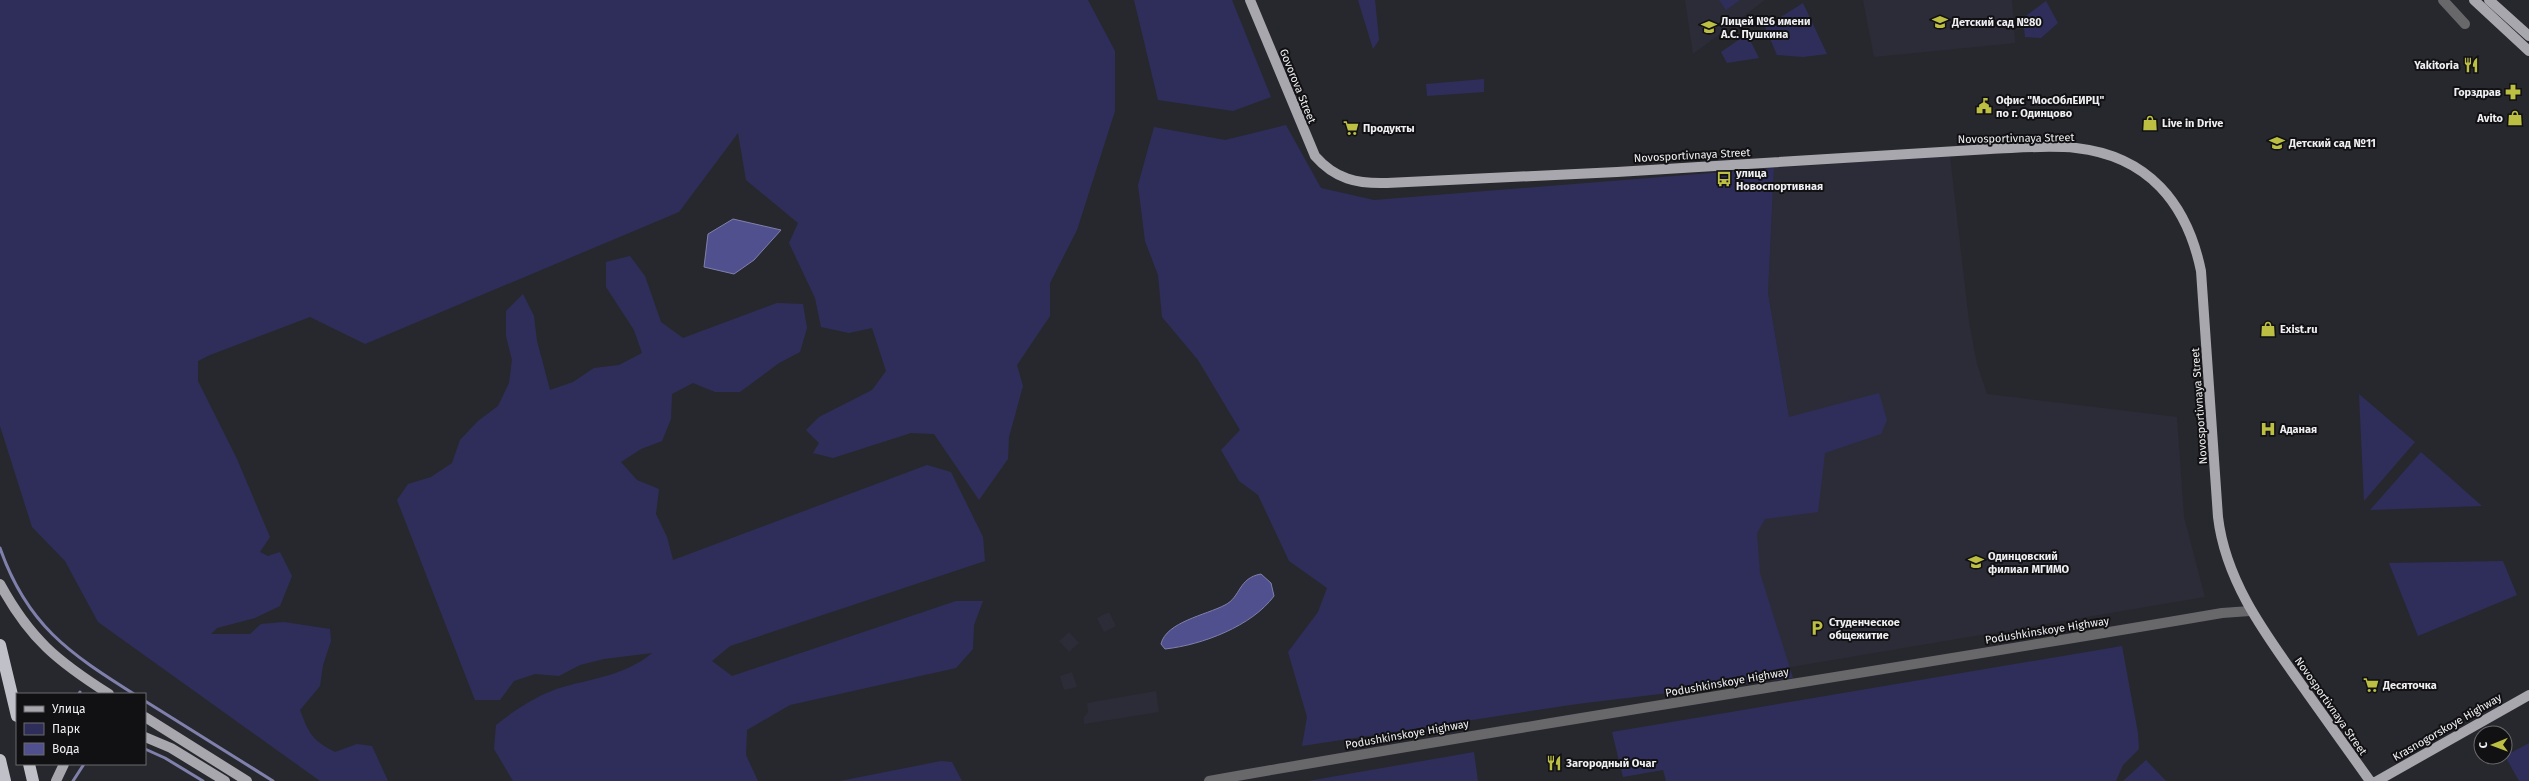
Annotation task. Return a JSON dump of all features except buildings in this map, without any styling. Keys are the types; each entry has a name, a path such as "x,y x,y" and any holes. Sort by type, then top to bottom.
{"highway":[{"path":"0,645 16,712"},
{"path":"0,760 5,781"},
{"path":"29,765 33,781"}],"main road":[{"name":"Govorova Street","path":"1250,0 1306,138 1315,156 1334,174"},
{"path":"2474,0 2529,50"},
{"path":"2489,0 2529,36"},
{"name":"Novosportivnaya Street","path":"1334,174 1358,182 1387,183 1617,172 1990,148 2075,148 2099,153 2135,167 2155,182 2179,208 2196,247 2203,288 2220,538 2250,611 2370,781"},
{"path":"0,584 22,621 39,642 69,668 107,693"},
{"name":"Krasnogorskoye Highway","path":"2377,781 2529,695"},
{"path":"146,718 247,781"},
{"path":"146,737 171,748 225,781"},
{"path":"56,781 64,765"}],"street":[{"path":"2443,0 2465,24"},
{"name":"Podushkinskoye Highway","path":"1209,781 1476,734 1602,716 2222,613 2250,611"}],"shaded area":[{"name":"Лицей №6 имени А.С. Пушкина","path":"1685,0 1765,0 1693,54"},
{"name":"Детский сад №80","path":"1863,0 2012,0 2015,43 1874,57"},
{"name":"Одинцовский филиал МГИМО","path":"1950,156 1969,322 1977,364 1987,394 2177,417 2184,517 2205,597 1785,668 1761,597 1751,528 1789,417 1768,293 1774,168"},
{"path":"1109,612 1116,626 1104,632 1097,618"},
{"path":"1069,632 1079,643 1069,652 1059,641"},
{"path":"1072,672 1077,687 1064,690 1060,676"},
{"path":"1156,691 1159,712 1084,724 1084,717 1088,712 1087,703"}],"green space":[{"path":"0,0 1088,0 1115,51 1115,111 1077,230 1050,283 1050,316 1017,365 1023,386 1009,437 1008,459 979,500 934,434 911,433 833,458 813,453 819,443 806,430 819,417 872,390 886,371 872,328 849,333 821,327 815,298 789,243 798,223 746,180 738,133 679,212 365,344 310,317 198,361 198,381 237,459 270,537 260,552 268,556 280,552 292,576 280,606 255,618 217,628 211,634 250,634 261,624 284,622 330,629 331,641 323,665 320,686 300,710 312,736 321,744 335,752 357,744 372,746 388,781 320,781 98,622 65,561 32,527 0,426"},
{"path":"1134,0 1232,0 1271,97 1233,111 1158,100"},
{"path":"1358,0 1375,0 1379,40 1373,49"},
{"path":"1719,0 1740,0 1726,10"},
{"path":"2046,1 2058,23 2041,38 2025,37 2023,18"},
{"path":"1803,3 1827,54 1803,57 1777,55 1765,27"},
{"path":"1747,34 1759,58 1727,63 1721,52"},
{"path":"1484,79 1484,92 1427,96 1426,84"},
{"path":"1286,125 1321,188 1374,200 1774,168 1768,293 1789,417 1879,393 1887,420 1881,434 1825,453 1818,512 1765,519 1757,533 1760,573 1793,678 1577,704 1302,746 1307,717 1288,652 1318,612 1327,588 1289,561 1258,495 1239,481 1221,450 1240,430 1198,360 1162,317 1158,275 1145,241 1138,185 1154,127 1225,140"},
{"path":"630,256 645,276 661,322 683,338 777,303 803,304 807,328 800,352 779,363 740,392 715,392 693,383 672,394 671,419 662,441 641,449 621,462 637,480 659,489 656,514 667,537 673,560 927,465 951,472 983,537 985,561 730,646 712,661 732,676 956,601 983,601 974,625 973,649 956,668 790,705 747,730 746,755 758,781 513,781 494,749 496,725 512,713 545,694 563,687 621,671 652,653 604,659 580,665 559,676 535,674 514,681 500,700 475,700 397,500 408,484 431,477 452,463 460,440 478,421 498,406 509,383 512,360 506,336 506,311 523,294 534,316 537,341 550,390 573,382 594,368 619,365 642,353 634,330 606,287 606,262"},
{"path":"2359,394 2415,442 2364,501"},
{"path":"2421,452 2482,506 2370,510"},
{"path":"2503,561 2517,595 2418,636 2389,563"},
{"path":"2122,646 2138,733 2139,749 2123,765 2116,781 1666,781 1663,770 1623,777 1612,732"},
{"path":"2529,743 2529,781 2519,781 2510,765 2513,765 2513,752"},
{"path":"1474,752 1478,781 1308,781"},
{"path":"2146,760 2166,781 2123,781"},
{"path":"941,761 952,762 962,781 840,781"}],"water":[{"path":"733,219 781,230 754,260 734,274 704,267 708,234"},
{"path":"1261,574 1271,583 1274,596 1265,607 1253,616 1240,625 1225,632 1195,643 1165,649 1161,644 1164,636 1170,630 1188,620 1217,609 1230,602 1248,579"}],"waterway":[{"path":"0,548 11,575 23,598 37,617 70,650 89,665 132,693"},
{"path":"146,702 273,781"},
{"path":"146,749 165,758 203,781"},
{"path":"73,781 83,765"}],"place":[{"name":"Детский сад №80","path":"1940,22"},
{"name":"Лицей №6 имени А.С. Пушкина","path":"1709,27"},
{"name":"Yakitoria","path":"2471,65"},
{"name":"Горздрав","path":"2513,92"},
{"name":"Офис \"МосОблЕИРЦ\" по г. Одинцово","path":"1984,106"},
{"name":"Avito","path":"2515,118"},
{"name":"Live in Drive","path":"2150,123"},
{"name":"Продукты","path":"1351,128"},
{"name":"Детский сад №11","path":"2277,143"},
{"name":"улица Новоспортивная","path":"1724,179"},
{"name":"Exist.ru","path":"2268,329"},
{"name":"Аданая","path":"2268,429"},
{"name":"Одинцовский филиал МГИМО","path":"1976,562"},
{"name":"Студенческое общежитие","path":"1817,628"},
{"name":"Десяточка","path":"2371,685"},
{"name":"Загородный Очаг","path":"1554,763"}]}
